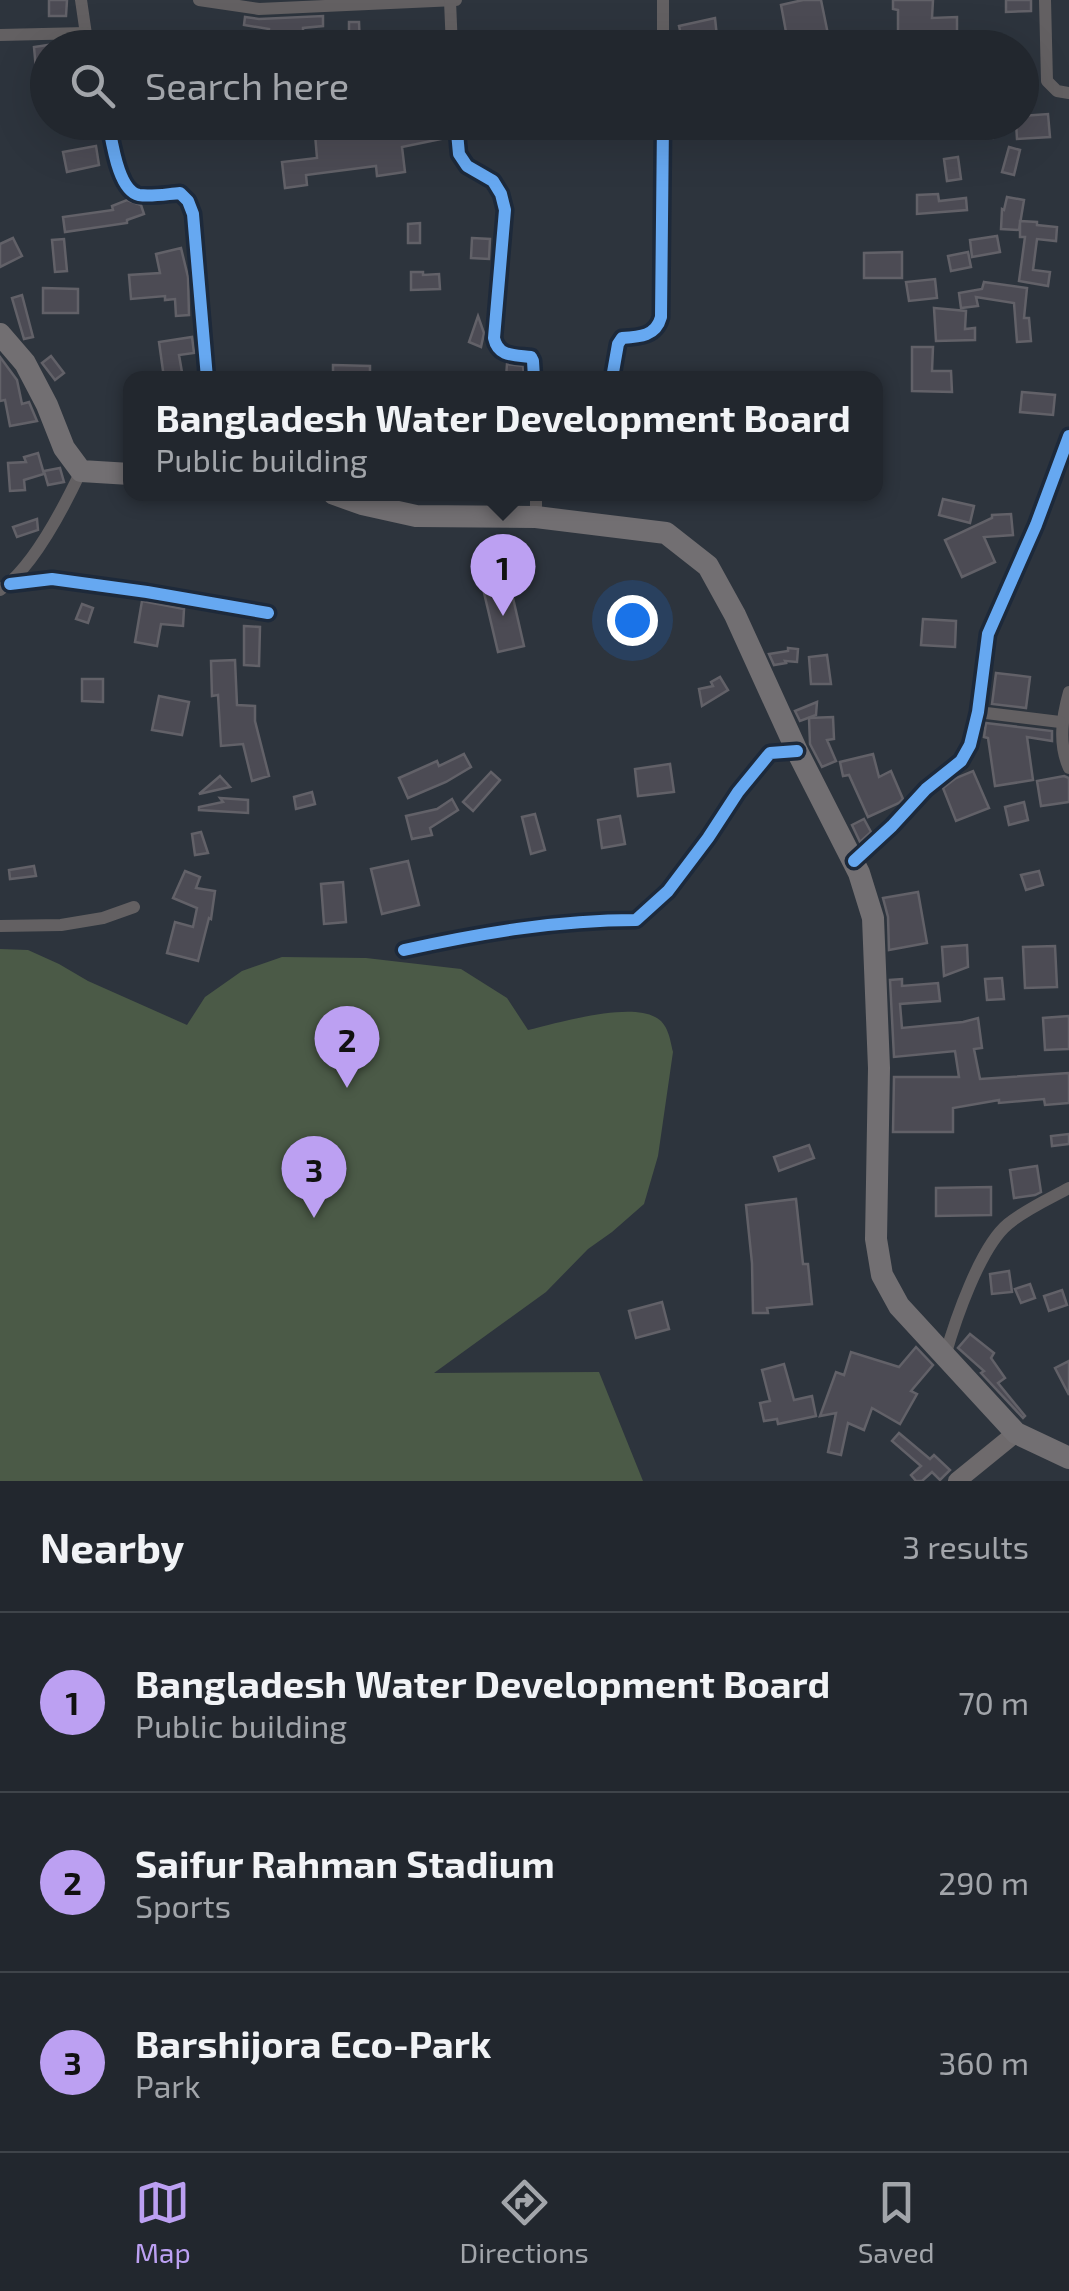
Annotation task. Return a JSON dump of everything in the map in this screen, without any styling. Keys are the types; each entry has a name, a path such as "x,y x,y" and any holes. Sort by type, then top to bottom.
{"highway":[{"path":"0,334 25,363 64,448 80,471 123,474"},
{"path":"354,501 416,516 536,505 666,533 708,566 854,861 872,918 879,1068 876,1239 882,1275 899,1306 1016,1434 1069,1458"}],"street":[{"path":"81,0 86,30"},
{"path":"199,0 259,8 453,0 452,30"},
{"path":"663,0 663,30"},
{"path":"1045,0 1047,81 1057,91 1069,93"},
{"path":"0,35 30,37"},
{"path":"112,140 122,178 130,192 141,196 180,193 188,201 193,214 206,371"},
{"path":"458,140 459,154 467,166 493,181 504,210 495,346 504,353 530,358 534,371"},
{"path":"613,371 622,338 649,335 659,326 661,317 662,140"},
{"path":"854,861 926,789 961,761 970,745 988,634 1036,525 1069,436"},
{"path":"5,587 42,543 80,471"},
{"path":"5,587 52,579 268,614"},
{"path":"1069,692 1060,722 1069,768"},
{"path":"978,712 1060,722"},
{"path":"404,950 518,928 586,920 636,920 668,891 770,753 797,751"},
{"path":"0,926 61,925 103,918 134,906"},
{"path":"945,1358 956,1318 992,1242 1008,1223 1069,1188"},
{"path":"957,1481 1016,1434"}],"green space":[{"path":"0,949 28,950 187,1025 205,997 242,971 282,957 366,958 461,969 507,998 528,1030 628,1012 643,1013 663,1023 673,1052 658,1156 644,1204 588,1249 546,1292 434,1373 599,1372 643,1481 0,1481"}],"building":[{"path":"49,0 67,0 66,16 49,16"},
{"path":"821,0 827,30 786,30 781,5"},
{"path":"893,0 933,0 932,18 957,17 957,30 898,30 898,10 893,9"},
{"path":"1006,0 1031,0 1031,11 1006,12"},
{"path":"323,16 323,26 269,30 244,25 245,17"},
{"path":"715,18 716,30 680,30 679,26"},
{"path":"349,22 359,22 359,30 349,30"},
{"path":"1048,114 1050,137 1039,138 1039,115"},
{"path":"316,140 436,140 402,147 405,172 377,176 376,166 306,175 307,185 285,188 282,162 317,158"},
{"path":"96,146 99,165 67,172 63,152"},
{"path":"1009,147 1020,150 1014,175 1002,172"},
{"path":"958,157 961,179 947,181 944,159"},
{"path":"938,194 939,201 966,198 967,210 917,214 917,195"},
{"path":"1007,197 1024,200 1019,230 1001,229"},
{"path":"127,200 141,205 144,214 127,223 65,232 63,217 113,210 112,206"},
{"path":"1020,221 1057,227 1056,241 1037,239 1033,270 1050,272 1048,286 1019,281 1025,237 1020,237"},
{"path":"420,223 420,243 408,243 408,224"},
{"path":"997,236 1000,252 972,257 970,240"},
{"path":"13,238 22,256 0,267 0,244"},
{"path":"472,238 490,239 489,259 471,258"},
{"path":"64,239 67,271 55,272 52,240"},
{"path":"181,248 188,277 189,315 176,316 175,299 165,300 165,296 131,299 129,275 160,273 156,254"},
{"path":"902,252 902,278 864,278 864,253"},
{"path":"968,252 971,267 951,271 948,256"},
{"path":"411,272 439,274 440,289 411,290"},
{"path":"935,279 937,298 909,301 906,282"},
{"path":"984,282 1027,288 1024,318 1029,318 1031,341 1017,342 1014,303 976,297 978,306 961,308 959,293 982,289"},
{"path":"43,288 78,289 78,313 43,313"},
{"path":"22,295 33,337 24,339 12,298"},
{"path":"934,308 966,311 965,329 975,328 975,340 936,341"},
{"path":"478,316 484,333 481,347 469,342"},
{"path":"192,337 194,353 179,355 182,371 163,371 159,342"},
{"path":"912,347 933,347 932,371 951,371 952,392 912,391"},
{"path":"51,356 64,373 55,380 42,363"},
{"path":"0,357 17,380 22,404 29,402 37,421 10,426 5,400 0,401"},
{"path":"507,364 523,366 523,371 506,371"},
{"path":"333,365 370,366 370,371 333,371"},
{"path":"1022,392 1055,395 1053,415 1020,412"},
{"path":"38,453 44,474 24,480 25,490 10,491 8,463 26,462 24,457"},
{"path":"60,468 64,482 48,485 44,471"},
{"path":"943,499 974,506 970,523 939,515"},
{"path":"1011,514 1013,535 984,537 995,562 962,577 945,540 992,515"},
{"path":"37,519 38,530 17,537 13,527"},
{"path":"497,577 499,587 510,585 524,646 498,652 481,580"},
{"path":"142,601 184,609 183,626 161,624 157,646 135,642"},
{"path":"82,604 93,608 88,623 76,619"},
{"path":"923,619 956,621 955,647 921,645"},
{"path":"244,626 260,627 259,666 244,665"},
{"path":"798,649 797,662 774,665 769,654"},
{"path":"827,655 831,684 811,684 809,657"},
{"path":"235,660 237,705 255,706 269,776 252,781 243,744 221,746 218,695 212,696 211,661"},
{"path":"996,673 1030,677 1026,708 992,704"},
{"path":"720,677 728,690 702,706 699,689 713,686 711,682"},
{"path":"82,679 103,679 103,702 82,701"},
{"path":"159,696 189,702 182,735 152,730"},
{"path":"817,702 816,715 800,721 795,711"},
{"path":"833,717 834,739 827,740 836,761 822,767 810,744 809,718"},
{"path":"986,723 1052,731 1052,741 1027,737 1033,780 995,786 988,738 984,737"},
{"path":"464,754 471,767 408,798 399,778"},
{"path":"873,754 879,777 891,771 903,799 868,817 849,775 843,776 840,762"},
{"path":"670,764 674,792 638,796 635,769"},
{"path":"973,771 989,808 956,821 943,788"},
{"path":"491,772 500,780 473,811 463,802"},
{"path":"220,776 230,787 199,794"},
{"path":"1069,778 1069,802 1041,806 1037,781"},
{"path":"312,792 315,804 296,809 294,797"},
{"path":"220,798 248,800 248,813 199,810 223,802"},
{"path":"452,799 458,810 430,828 432,835 412,839 406,816 437,809"},
{"path":"1024,802 1028,820 1009,825 1005,807"},
{"path":"535,814 545,850 531,854 522,817"},
{"path":"620,816 625,844 602,848 598,820"},
{"path":"864,819 871,832 860,842 852,825"},
{"path":"201,832 208,853 195,855 192,834"},
{"path":"408,861 419,905 382,914 371,869"},
{"path":"34,866 36,876 10,879 9,870"},
{"path":"185,871 200,877 196,888 215,891 198,961 167,953 175,922 193,927 197,908 173,898"},
{"path":"1039,871 1043,885 1026,890 1021,875"},
{"path":"343,882 346,922 324,924 321,884"},
{"path":"918,892 927,943 889,950 883,898"},
{"path":"967,945 968,967 944,976 942,947"},
{"path":"1055,946 1057,987 1025,988 1023,947"},
{"path":"1002,978 1004,999 987,1000 985,979"},
{"path":"902,979 902,986 938,983 940,1001 900,1004 902,1028 978,1018 982,1048 974,1049 980,1079 1069,1073 1069,1103 1045,1105 1044,1099 999,1100 953,1108 953,1132 893,1132 894,1077 959,1077 955,1051 894,1057 890,980"},
{"path":"1069,1016 1069,1049 1045,1050 1043,1018"},
{"path":"1069,1134 1069,1144 1052,1146 1051,1136"},
{"path":"809,1145 814,1158 779,1171 774,1157"},
{"path":"1037,1166 1041,1192 1014,1198 1010,1170"},
{"path":"991,1187 991,1215 936,1216 936,1188"},
{"path":"796,1199 812,1304 753,1313 746,1205"},
{"path":"1009,1271 1012,1292 992,1294 990,1274"},
{"path":"1030,1284 1035,1298 1021,1303 1015,1289"},
{"path":"1062,1290 1067,1305 1049,1311 1044,1296"},
{"path":"662,1302 669,1329 636,1338 629,1311"},
{"path":"970,1334 994,1353 991,1358 1005,1378 998,1383 1023,1418 981,1373 984,1371 958,1348"},
{"path":"916,1347 933,1365 911,1391 917,1394 900,1424 872,1408 864,1430 848,1423 841,1455 828,1452 836,1413 820,1416 836,1372 844,1375 851,1352 899,1367"},
{"path":"1069,1361 1069,1395 1055,1368"},
{"path":"784,1364 794,1400 812,1396 816,1416 778,1424 777,1419 764,1421 760,1403 770,1401 762,1370"},
{"path":"899,1433 950,1470 940,1480 932,1472 916,1481 911,1475 921,1466 892,1441"}],"cycle path":[{"path":"112,140 121,175 132,191 144,196 180,193 188,201 193,214 206,371"},
{"path":"458,140 459,154 467,166 493,181 505,210 494,338 503,352 531,357 534,371"},
{"path":"613,371 622,338 651,332 661,317 663,140"},
{"path":"854,861 926,789 961,761 970,745 988,634 1036,525 1069,436"},
{"path":"10,584 52,579 268,613"},
{"path":"404,950 519,929 636,920 668,891 770,753 797,751"}],"place":[{"name":"Bangladesh Water Development Board","path":"503,616"},
{"name":"Saifur Rahman Stadium","path":"347,1088"},
{"name":"Barshijora Eco-Park","path":"314,1218"}]}
